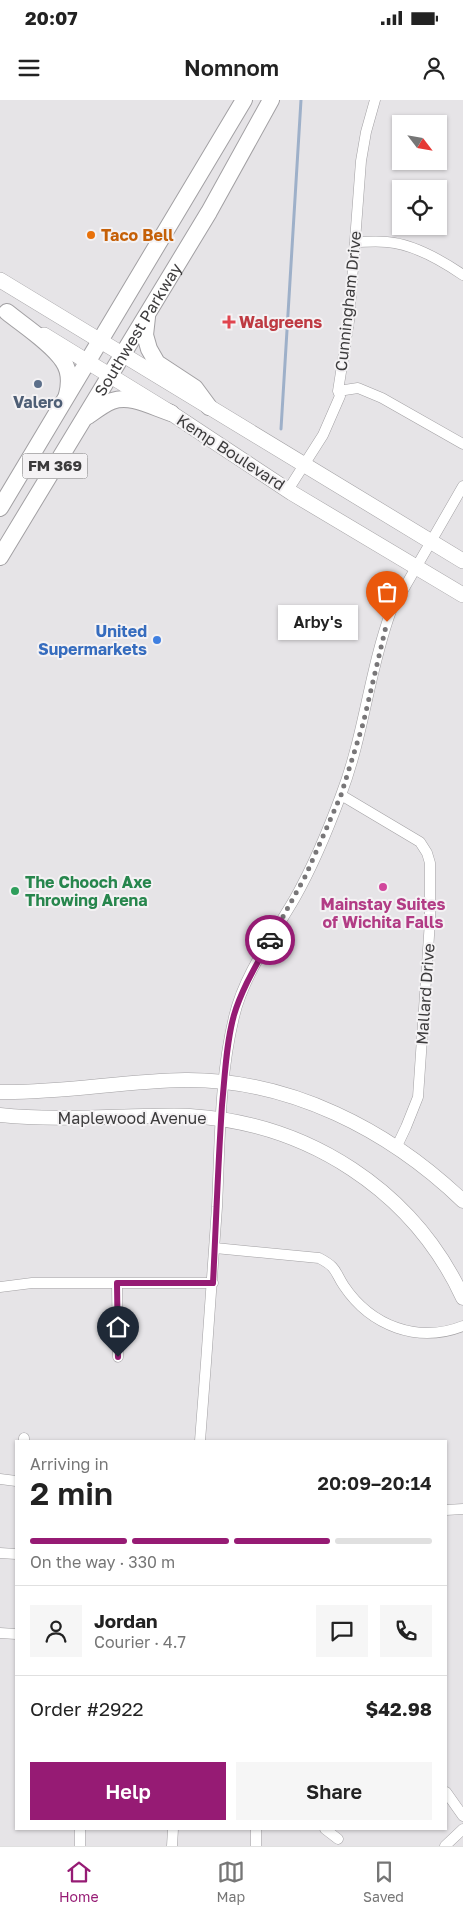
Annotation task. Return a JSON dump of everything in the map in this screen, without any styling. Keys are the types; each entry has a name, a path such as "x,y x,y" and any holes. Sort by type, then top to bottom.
{"main road":[{"name":"Southwest Parkway","path":"0,508 244,100"},
{"name":"Southwest Parkway","path":"0,557 209,212 271,100"},
{"path":"220,141 241,155"},
{"name":"Kemp Boulevard","path":"0,280 463,561"},
{"path":"153,304 147,319 145,335 149,349 157,363 195,388 209,407"},
{"path":"3,309 56,352 64,362 68,373 69,386 66,398"},
{"name":"Kemp Boulevard","path":"3,309 170,413 288,490 463,595"},
{"path":"84,419 112,401 124,398 136,400 170,413"}],"street":[{"name":"Cunningham Drive","path":"288,490 331,419 340,396 338,390 348,321 361,161 366,132 375,100"},
{"path":"355,242 388,242 413,248 463,275"},
{"path":"338,390 358,388 382,398 463,444"},
{"path":"200,1440 213,1283 224,1081 234,1016 249,978 306,875 341,795 363,724 384,628 391,611 415,566 463,486"},
{"name":"Mallard Drive","path":"341,795 420,842 427,853 430,863 430,922 418,1097 397,1146"},
{"name":"Maplewood Avenue","path":"0,1092 187,1080 224,1081 273,1091 322,1107 397,1146 442,1180 463,1201"},
{"name":"Maplewood Avenue","path":"0,1115 48,1118 188,1116 221,1119 287,1135 338,1159 358,1172 396,1204 409,1217 440,1257 454,1278 463,1298"},
{"path":"215,1248 319,1258 330,1264 337,1272 344,1286 369,1315 404,1331 449,1332 463,1326"},
{"path":"0,1287 32,1283 213,1283"},
{"path":"117,1283 118,1357"},
{"path":"0,1479 15,1481"},
{"path":"447,1510 463,1509"},
{"path":"0,1553 15,1554"},
{"path":"0,1633 15,1634"},
{"path":"447,1793 463,1816"},
{"path":"445,1846 463,1829"},
{"path":"80,1830 80,1846"},
{"path":"172,1846 173,1830"},
{"path":"256,1830 256,1846"},
{"path":"326,1830 338,1839"}],"waterway":[{"path":"281,429 301,100"}],"way so far":[{"path":"270,940 296,896 341,795 363,724 384,628 387,622"}],"place":[{"name":"Taco Bell","path":"91,235"},
{"name":"Walgreens","path":"229,322"},
{"name":"Valero","path":"38,384"},
{"name":"Arby's","path":"387,622"},
{"name":"United Supermarkets","path":"157,640"},
{"name":"Mainstay Suites of Wichita Falls","path":"383,887"},
{"name":"The Chooch Axe Throwing Arena","path":"15,891"}],"route":[{"path":"118,1357 117,1283 213,1283 221,1119 230,1036 240,998 270,940"}]}
